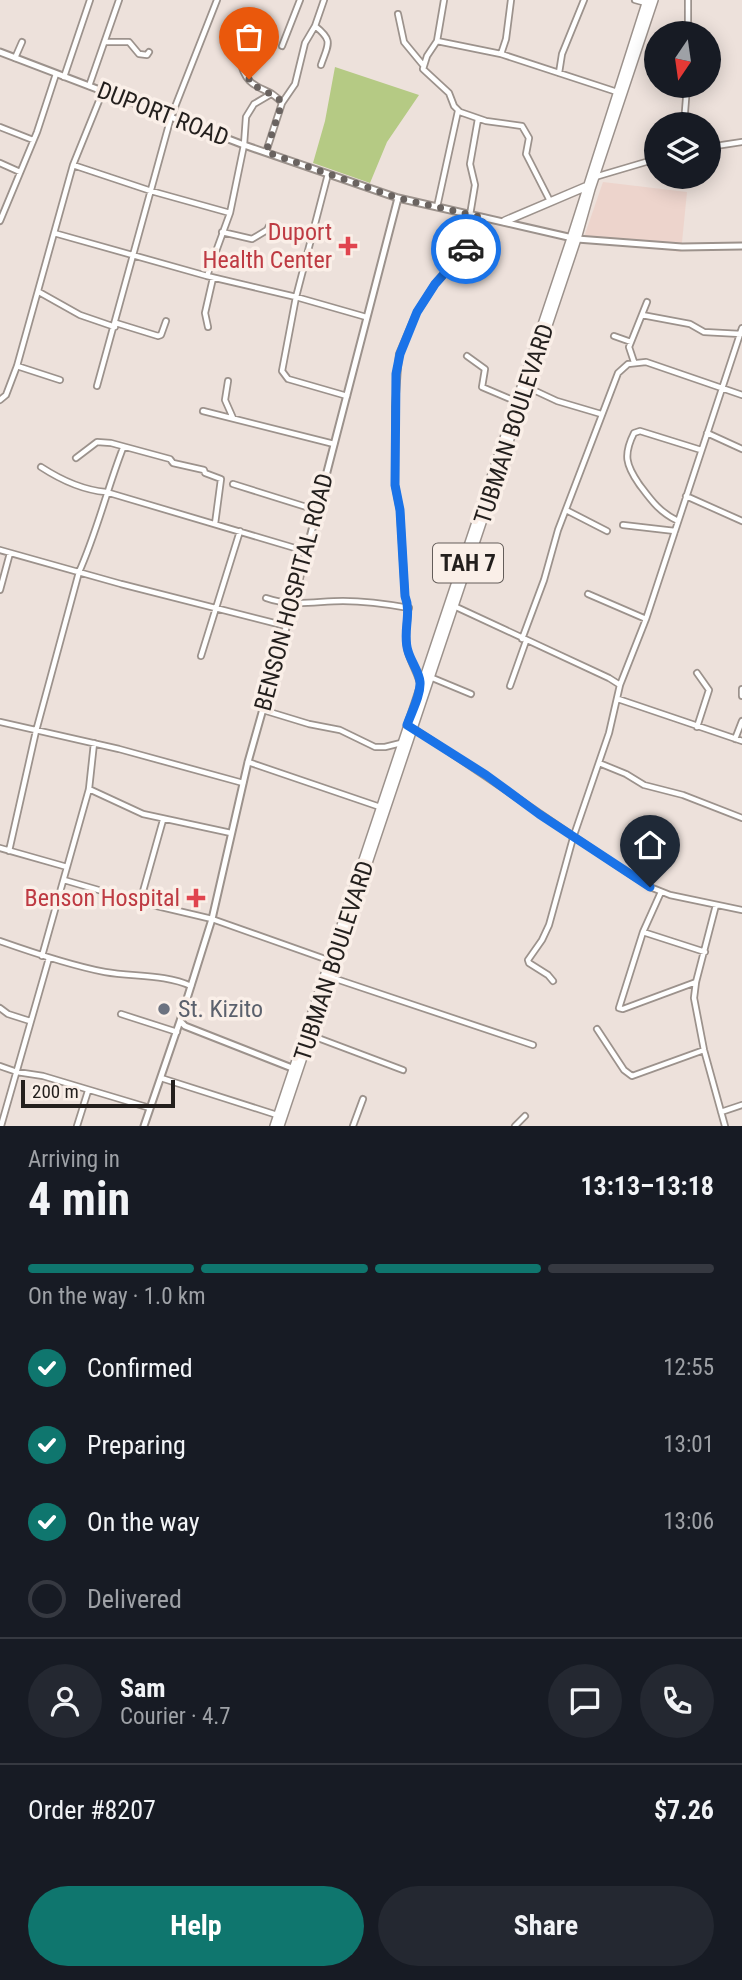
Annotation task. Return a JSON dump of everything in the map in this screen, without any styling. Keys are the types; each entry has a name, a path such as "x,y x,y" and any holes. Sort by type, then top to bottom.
{"highway":[{"name":"TUBMAN BOULEVARD","path":"274,1126 401,743 410,727 420,684 515,401 574,239 586,187 649,1"},
{"name":"TUBMAN BOULEVARD","path":"280,1126 410,727 454,607 595,177 649,1"},
{"path":"505,221 586,187"}],"street":[{"path":"64,77 90,0"},
{"path":"89,86 118,0"},
{"path":"97,386 171,117 217,0"},
{"path":"282,46 300,0"},
{"path":"424,66 437,41 444,0"},
{"path":"501,54 506,39 511,0"},
{"path":"559,73 562,54 583,0"},
{"path":"635,0 649,1"},
{"path":"688,0 688,21"},
{"path":"266,152 282,103 295,84 305,43 315,26 322,1"},
{"path":"257,14 241,63 251,84 282,103"},
{"path":"398,14 404,41 429,76 449,93 458,111 437,207"},
{"path":"315,26 327,35 329,41 321,65"},
{"path":"105,42 130,40 139,54 147,55 149,52"},
{"path":"437,41 501,54 618,92"},
{"path":"15,58 22,42"},
{"name":"DUPORT ROAD","path":"0,52 244,145 398,198 574,239 682,247 742,246"},
{"path":"0,221 56,74"},
{"path":"0,400 6,395 17,366 72,165 103,90"},
{"path":"207,276 230,213 248,112 254,104 271,94"},
{"path":"458,111 478,119 518,124 527,131 529,138 526,154 550,201"},
{"path":"470,215 475,185 470,164 478,119"},
{"path":"0,127 33,140"},
{"path":"721,145 742,142"},
{"path":"0,163 20,172"},
{"path":"595,177 644,163"},
{"path":"72,165 230,213"},
{"path":"328,173 282,364 283,374 288,379 346,396"},
{"name":"BENSON HOSPITAL ROAD","path":"144,1126 212,919 248,762 293,603 398,198"},
{"path":"420,684 408,652 409,608 405,596 400,510 395,485 395,407 400,354 417,312 435,284 469,246 485,218"},
{"path":"222,232 252,239 270,226"},
{"path":"54,233 366,317"},
{"path":"208,327 205,313 214,278"},
{"path":"39,292 79,315 158,336 161,335 166,321"},
{"path":"634,362 629,347 647,302"},
{"path":"642,315 690,324 704,332 741,334"},
{"path":"553,981 528,960 542,940 548,925 573,838 599,763 620,685 646,619 742,327"},
{"path":"614,336 631,342"},
{"path":"467,356 485,369 482,387 515,401"},
{"path":"510,685 566,510 618,373 628,364 646,362 742,395"},
{"path":"17,366 60,380"},
{"path":"228,381 225,400 233,419"},
{"path":"526,386 557,401 601,414"},
{"path":"203,411 334,444"},
{"path":"678,522 656,507 632,475 627,460 630,442 634,433 640,431 701,450"},
{"path":"707,433 742,449"},
{"path":"76,458 97,442 111,443 170,459 173,464 204,470 221,480 215,524"},
{"path":"9,851 36,731 79,572 123,448"},
{"path":"41,467 60,479 95,491 305,551"},
{"path":"233,484 316,510"},
{"path":"686,496 742,522"},
{"path":"566,510 607,531"},
{"path":"623,525 675,531"},
{"path":"201,656 240,531"},
{"path":"0,550 286,626"},
{"path":"0,590 10,553"},
{"path":"588,594 646,619"},
{"path":"266,598 280,603 363,602 409,608"},
{"path":"454,607 620,685"},
{"path":"697,673 709,690 697,727"},
{"path":"430,676 471,694"},
{"path":"742,689 742,696"},
{"path":"618,699 742,741"},
{"path":"263,709 309,724 340,730 375,747 401,743"},
{"path":"736,739 742,721"},
{"path":"0,722 94,743 243,783"},
{"path":"410,727 486,775 573,838 650,887 742,910"},
{"path":"42,956 89,789 94,743"},
{"path":"248,762 380,807"},
{"path":"599,763 644,785 683,795 742,818"},
{"path":"89,789 128,808 163,820 232,833"},
{"path":"140,902 163,820"},
{"path":"0,848 67,867"},
{"path":"64,880 212,919 328,960"},
{"path":"662,892 643,932 620,1009 696,982"},
{"path":"716,905 694,998 704,1050 726,1126"},
{"path":"643,932 705,952"},
{"path":"0,941 42,956 105,972 191,986"},
{"path":"1,1126 49,958"},
{"path":"330,976 533,1045"},
{"path":"0,1009 30,1021"},
{"path":"121,1014 177,1032"},
{"path":"180,1021 185,1026 292,1068"},
{"path":"597,1029 624,1070 632,1076 704,1050"},
{"path":"310,1035 403,1070"},
{"path":"0,1066 150,1108"},
{"path":"161,1079 277,1115"},
{"path":"77,1126 88,1091"},
{"path":"353,1126 363,1099"},
{"path":"721,1112 742,1105"},
{"path":"515,1126 525,1116"},
{"path":"520,1121 524,1126"}],"shaded area":[{"path":"603,182 644,189 687,192 681,252 583,240"}],"green space":[{"path":"335,67 419,95 387,142 370,183 313,163 325,121"}],"way so far":[{"path":"249,79 254,87 278,98 282,103 266,152 398,198 485,218 466,249"}],"place":[{"name":"Duport Health Center","path":"348,246"},
{"name":"Benson Hospital","path":"196,898"},
{"name":"St. Kizito","path":"164,1009"}],"route":[{"path":"466,249 435,284 417,312 408,329 396,374 395,485 400,510 405,596 409,608 406,641 420,684 407,725 486,775 573,838 650,887"}]}
